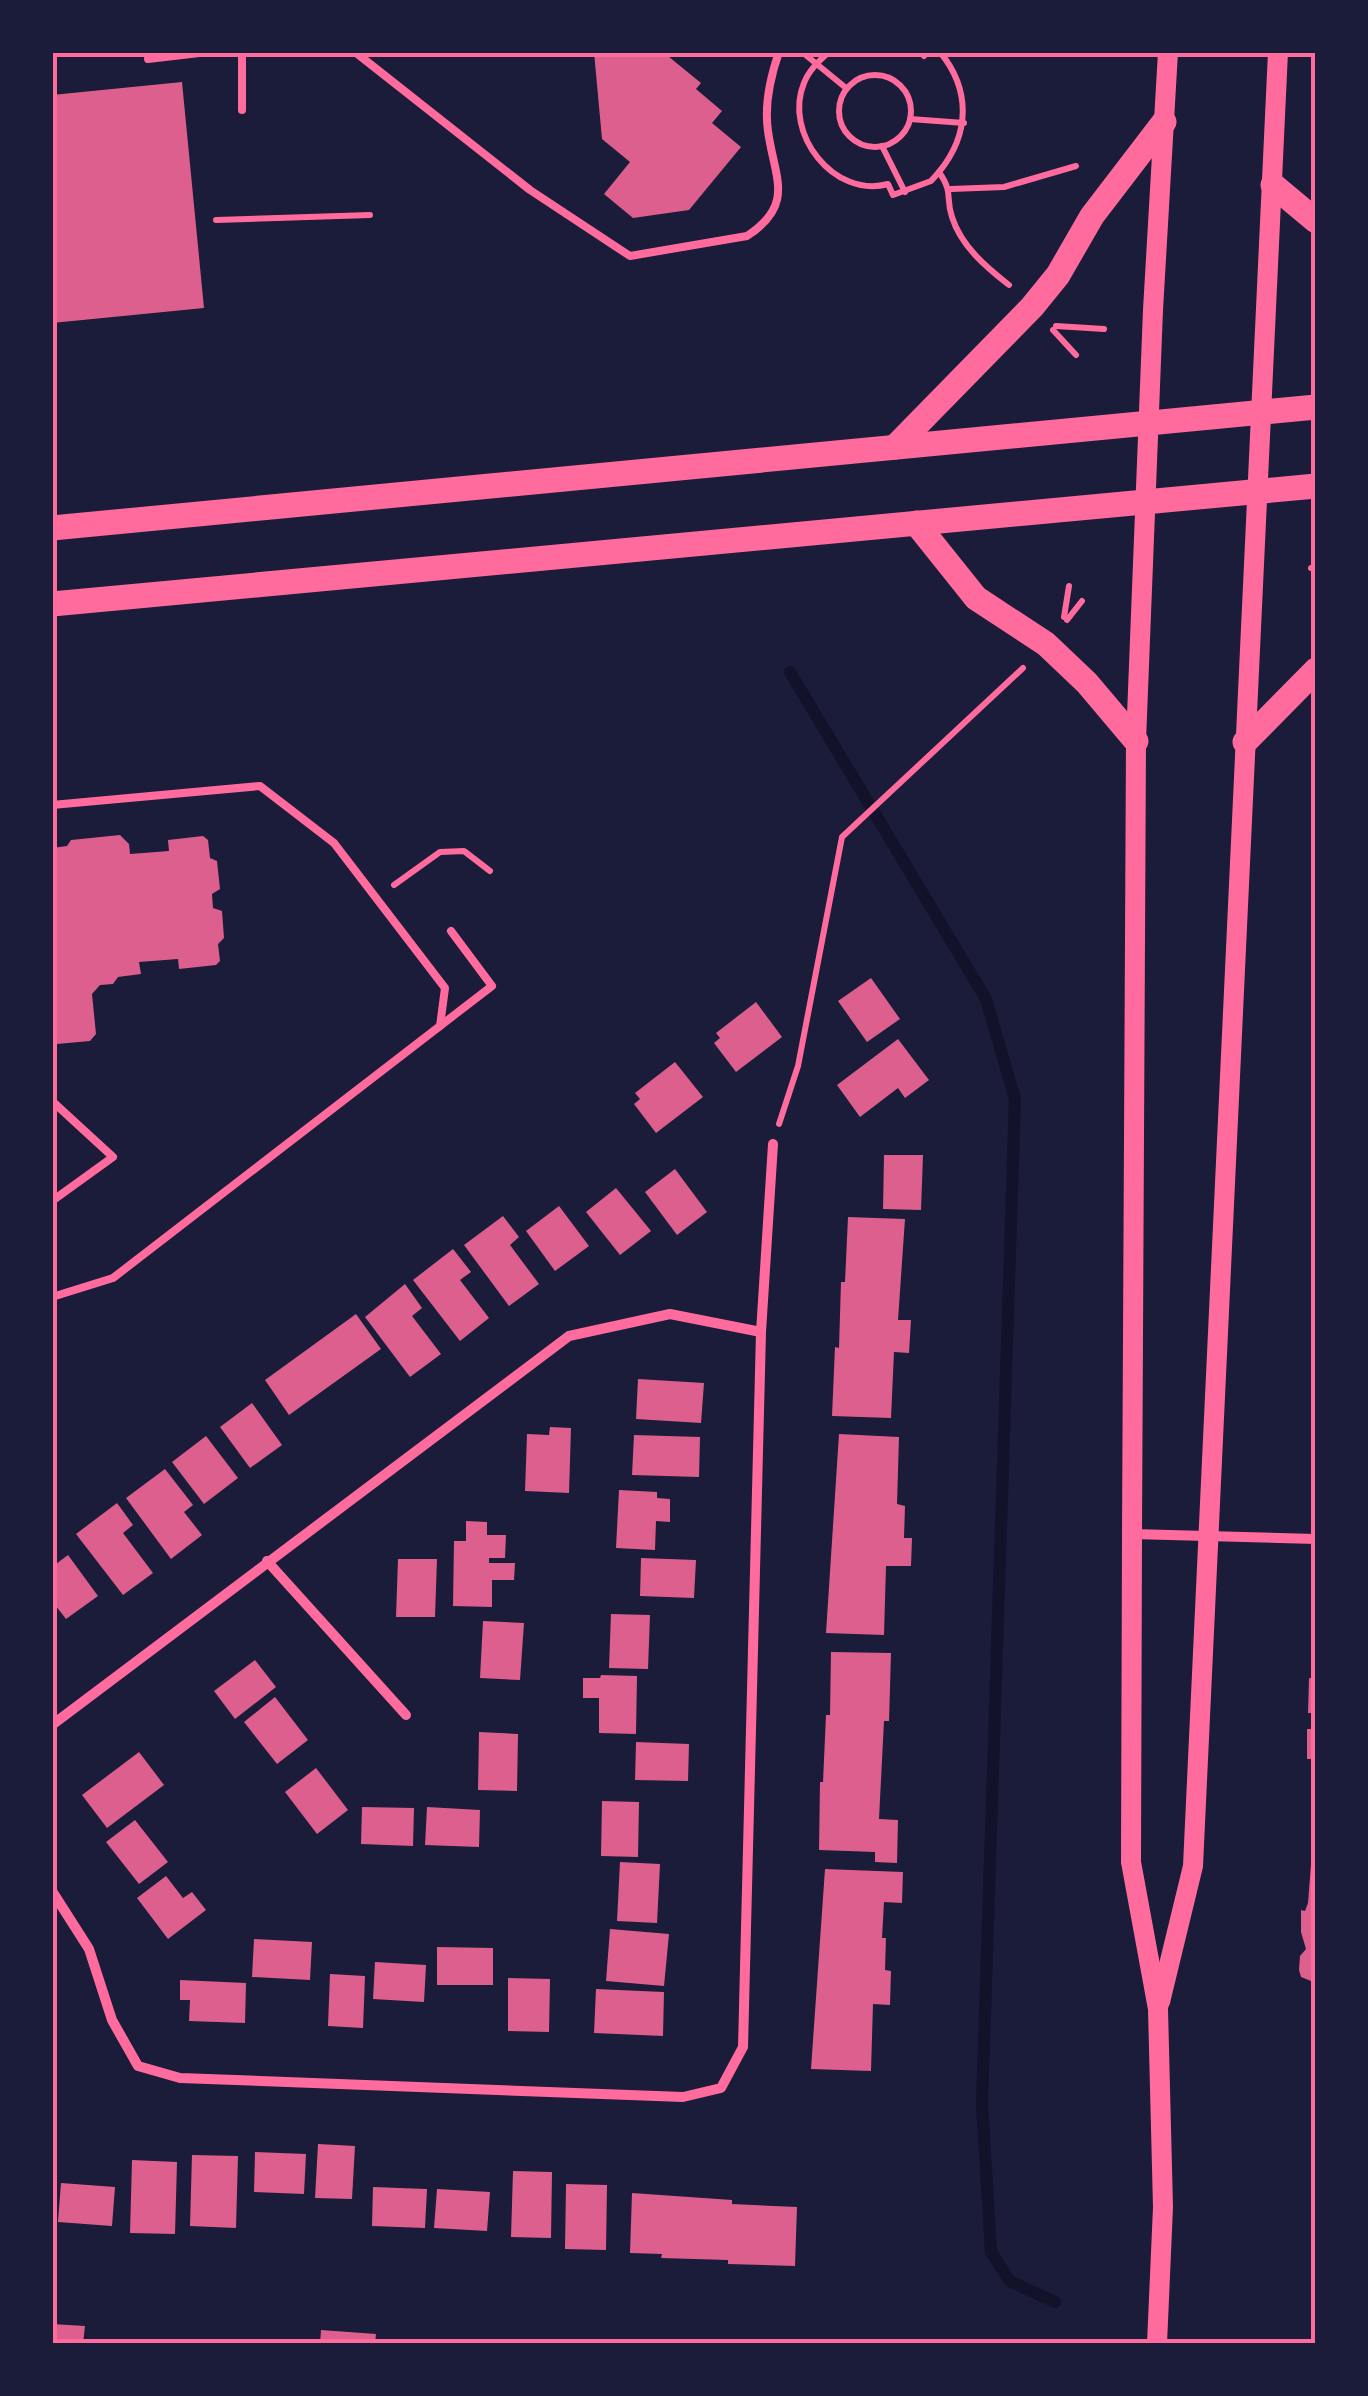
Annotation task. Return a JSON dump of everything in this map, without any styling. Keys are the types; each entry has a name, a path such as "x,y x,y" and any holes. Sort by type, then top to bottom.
{"main road":[{"path":"1158,2344 1163,2207 1158,2009 1130,1862 1136,741 1168,52"},
{"path":"1158,2009 1193,1866 1278,52"},
{"path":"895,447 1032,308 1058,275 1092,216 1164,122"},
{"path":"1272,185 1316,220"},
{"path":"52,528 1316,407"},
{"path":"52,604 1316,486"},
{"path":"916,523 976,598 1046,644 1087,683 1136,741"},
{"path":"1245,742 1316,670"}],"street":[{"path":"52,1891 88,1950 112,2020 138,2066 180,2078 683,2097 720,2088 744,2048 761,1332 773,1144"},
{"path":"52,1725 569,1336 670,1314 761,1332"},
{"path":"1132,1534 1316,1540"},
{"path":"267,1561 406,1715"}],"lane":[{"path":"148,60 208,52"},
{"path":"242,52 242,110"},
{"path":"355,52 530,190 630,256 748,236 774,212 779,176 768,129 769,82 778,52"},
{"path":"52,806 260,786 334,843 445,988 440,1026"},
{"path":"52,1297 113,1278 492,986 452,931"},
{"path":"52,1101 112,1156 52,1201"}],"path":[{"path":"802,52 846,88"},
{"path":"829,52 804,83 798,104 800,126 809,146 834,174 849,183 865,187 888,184 894,195 931,181 959,141 964,123 963,94 940,52"},
{"path":"868,74 896,80 906,92 910,119 900,137 870,147 844,130 838,115 840,100 846,88 868,74"},
{"path":"910,119 964,123"},
{"path":"882,146 906,192"},
{"path":"951,189 1004,187 1076,166"},
{"path":"940,172 951,189 951,216 962,239 1010,286"},
{"path":"216,220 370,215"},
{"path":"1076,355 1049,326 1104,329"},
{"path":"1069,586 1062,626 1082,601"},
{"path":"773,1144 798,1066 842,837 1028,664"},
{"path":"377,898 440,852 464,851 490,870"}],"building":[{"path":"594,52 663,52 701,83 696,89 722,111 712,123 741,147 689,210 633,218 604,194 630,162 602,139"},
{"path":"182,82 204,308 52,323 52,95"},
{"path":"120,835 129,844 130,854 169,851 168,840 203,836 208,840 210,858 217,861 220,889 212,894 213,908 222,911 224,938 218,944 220,961 216,965 179,969 178,959 139,962 141,974 118,977 113,984 100,985 92,994 96,1034 90,1041 57,1044 52,1050 52,848 67,846 71,840"},
{"path":"871,978 900,1019 867,1042 838,1001"},
{"path":"756,1002 782,1037 736,1072 714,1043 720,1038 716,1033"},
{"path":"898,1039 929,1080 905,1098 898,1088 860,1117 837,1085"},
{"path":"675,1062 703,1097 656,1133 634,1104 640,1099 635,1093"},
{"path":"884,1155 923,1155 921,1210 883,1209"},
{"path":"675,1169 707,1212 677,1235 645,1192"},
{"path":"616,1188 651,1231 620,1255 586,1212"},
{"path":"559,1206 589,1246 555,1271 526,1231"},
{"path":"503,1216 519,1237 510,1245 539,1284 509,1306 464,1245"},
{"path":"848,1217 905,1219 898,1320 911,1320 909,1353 894,1352 891,1418 832,1416"},
{"path":"453,1249 471,1272 460,1280 489,1318 460,1341 413,1280"},
{"path":"405,1284 422,1308 412,1316 441,1354 410,1377 365,1317"},
{"path":"356,1314 381,1349 289,1415 265,1380"},
{"path":"638,1379 704,1383 701,1423 636,1419"},
{"path":"252,1403 282,1445 250,1468 220,1427"},
{"path":"550,1427 571,1428 569,1493 525,1491 527,1434 549,1435"},
{"path":"839,1434 899,1437 897,1504 905,1506 904,1538 912,1538 911,1566 886,1566 884,1635 826,1633"},
{"path":"634,1435 700,1437 699,1477 632,1475"},
{"path":"206,1436 238,1478 204,1504 172,1462"},
{"path":"165,1469 193,1505 184,1512 202,1535 171,1559 126,1498"},
{"path":"619,1490 657,1492 657,1498 670,1499 670,1522 656,1521 655,1550 616,1548"},
{"path":"117,1503 133,1525 123,1533 153,1573 123,1595 76,1534"},
{"path":"466,1521 487,1522 487,1535 506,1535 505,1558 489,1558 489,1563 515,1563 514,1580 492,1580 492,1607 453,1606 454,1541 466,1541"},
{"path":"68,1555 98,1596 66,1619 52,1601 52,1567"},
{"path":"641,1558 696,1560 694,1598 640,1596"},
{"path":"398,1559 437,1559 435,1617 396,1617"},
{"path":"611,1614 650,1615 648,1669 609,1668"},
{"path":"483,1621 524,1623 520,1680 480,1678"},
{"path":"831,1652 891,1653 879,1819 898,1820 897,1863 875,1862 875,1852 819,1850 820,1782 826,1715 830,1715"},
{"path":"255,1660 276,1687 235,1719 214,1691"},
{"path":"637,1676 636,1734 599,1733 599,1698 583,1698 583,1678"},
{"path":"1309,1678 1316,1679 1316,1759 1307,1759 1307,1729 1312,1729 1308,1713"},
{"path":"275,1697 308,1740 277,1764 244,1722"},
{"path":"479,1732 518,1734 517,1791 478,1790"},
{"path":"636,1742 689,1744 688,1781 635,1780"},
{"path":"139,1752 164,1785 107,1828 82,1795"},
{"path":"316,1768 348,1810 317,1834 285,1792"},
{"path":"602,1801 639,1802 638,1857 601,1856"},
{"path":"362,1807 414,1808 413,1846 361,1844"},
{"path":"427,1807 480,1810 479,1847 425,1845"},
{"path":"135,1820 168,1862 139,1884 106,1842"},
{"path":"1312,1851 1316,1851 1316,1983 1301,1977 1299,1970 1300,1956 1306,1949 1301,1910 1305,1911 1308,1903"},
{"path":"620,1862 660,1864 657,1923 617,1921"},
{"path":"825,1869 903,1872 902,1903 884,1902 882,1938 886,1938 885,1970 891,1971 890,2005 873,2004 871,2071 811,2069"},
{"path":"166,1876 183,1898 192,1892 206,1910 168,1939 137,1898"},
{"path":"610,1929 669,1934 664,1986 606,1981"},
{"path":"254,1939 312,1942 310,1980 252,1977"},
{"path":"437,1947 493,1948 493,1985 437,1985"},
{"path":"375,1962 426,1965 424,2002 373,1999"},
{"path":"330,1974 365,1976 363,2028 328,2026"},
{"path":"508,1978 550,1979 549,2032 508,2031"},
{"path":"180,1980 246,1983 245,2023 189,2021 190,2000 180,2000"},
{"path":"596,1989 664,1992 663,2036 594,2033"},
{"path":"318,2144 355,2146 352,2199 315,2198"},
{"path":"255,2152 306,2154 304,2194 254,2192"},
{"path":"192,2155 238,2156 236,2228 190,2226"},
{"path":"132,2160 177,2162 175,2234 130,2233"},
{"path":"513,2171 552,2172 551,2238 511,2237"},
{"path":"61,2183 115,2187 112,2226 58,2222"},
{"path":"566,2184 607,2185 606,2250 565,2249"},
{"path":"373,2187 427,2189 425,2228 372,2226"},
{"path":"437,2189 490,2192 487,2231 434,2228"},
{"path":"632,2193 797,2207 795,2266 728,2264 728,2260 630,2253"},
{"path":"52,2324 85,2326 83,2344 52,2344"},
{"path":"321,2330 376,2334 375,2344 320,2344"}],"waterway":[{"path":"790,672 986,999 1015,1099 982,2104 991,2252 1010,2281 1055,2302"}]}
